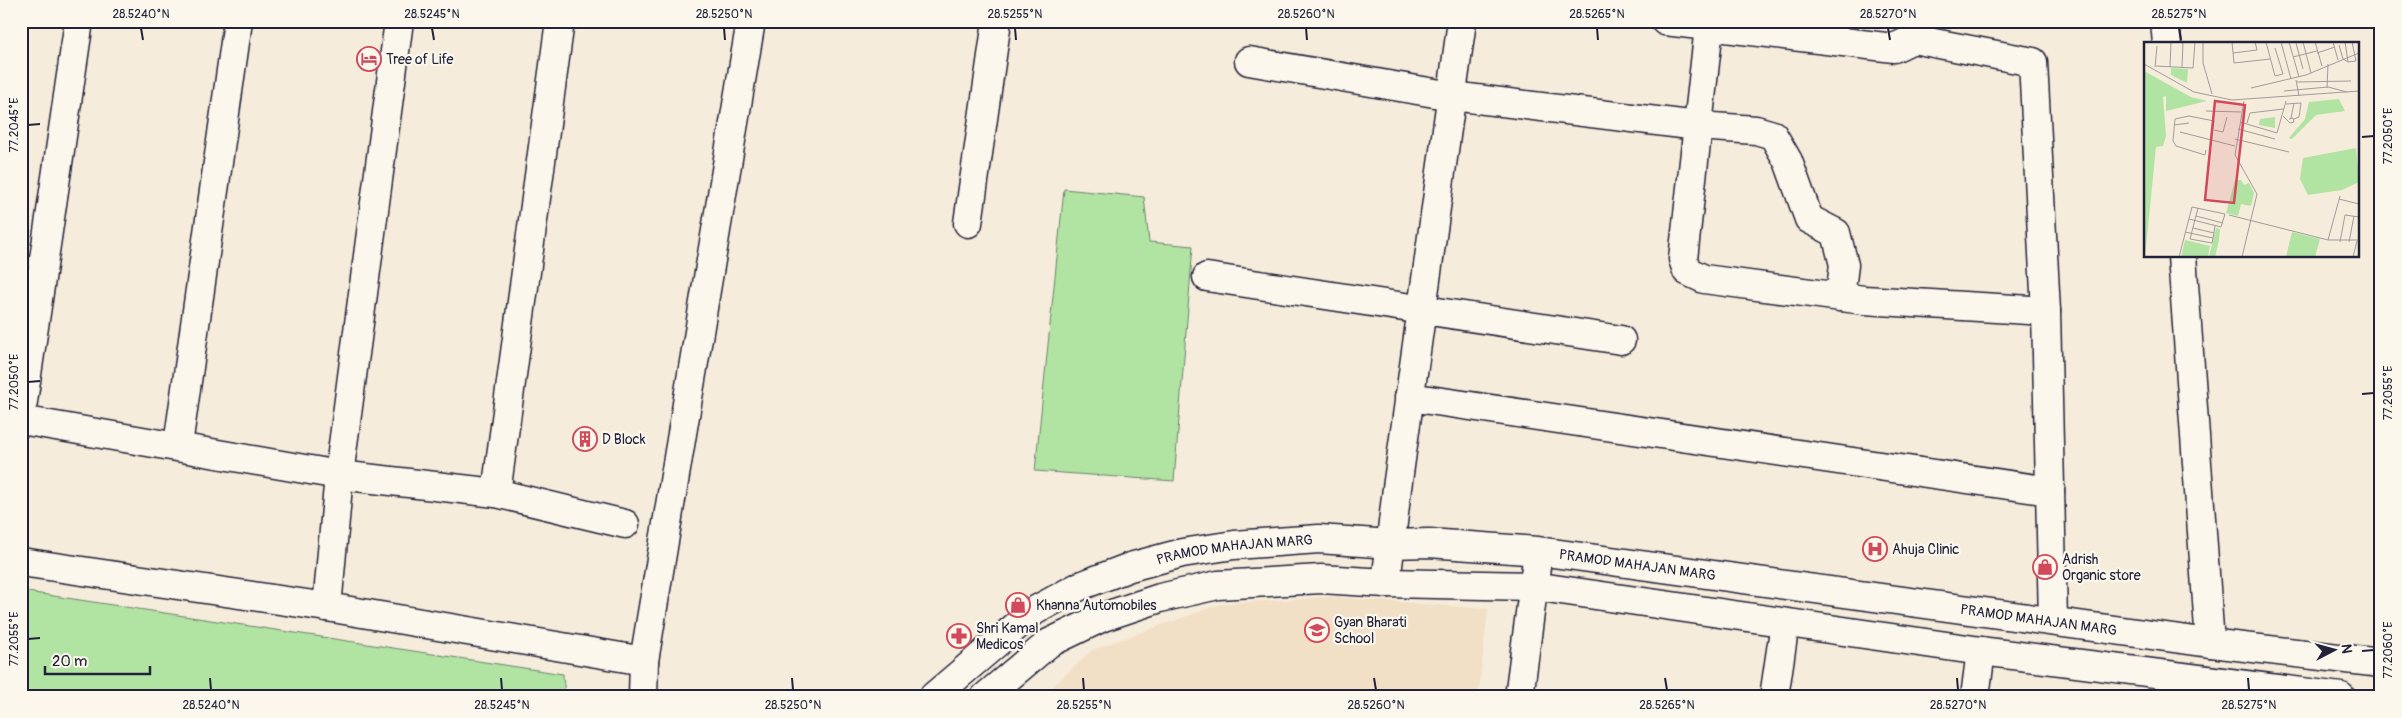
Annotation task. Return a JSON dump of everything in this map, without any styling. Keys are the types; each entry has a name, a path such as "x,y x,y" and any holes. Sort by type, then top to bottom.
{"street":[{"path":"21,415 79,21"},
{"path":"178,445 238,21"},
{"path":"327,607 339,475 399,21"},
{"path":"496,493 560,21"},
{"path":"643,697 644,661 750,21"},
{"path":"968,223 997,21"},
{"path":"1386,583 1409,397 1462,21"},
{"path":"1665,21 1894,48 1918,30 2033,62 2046,311 2052,621"},
{"path":"2165,21 2167,42"},
{"path":"1709,27 1683,259 1687,271 1704,279 1840,297 2046,311"},
{"path":"1249,60 1452,96 1698,126 1756,130 1773,135 1788,161 1809,219 1836,233 1844,265 1840,297"},
{"path":"2182,258 2210,643"},
{"path":"1207,277 1621,340"},
{"path":"1409,397 2050,491"},
{"path":"21,420 178,445 339,475 496,493 625,524"},
{"path":"1319,539 1321,579"},
{"name":"PRAMOD MAHAJAN MARG","path":"933,697 1034,611 1080,586 1130,567 1182,553 1234,544 1319,539 1390,544 1429,543 1538,551 2210,643 2381,663"},
{"path":"1519,697 1538,551"},
{"path":"21,562 327,607 644,661"},
{"path":"985,697 1049,643 1103,617 1160,598 1218,585 1321,579 1386,583 1533,586 1785,624 2327,696"},
{"path":"1774,697 1785,624"},
{"path":"1975,697 1980,651"}],"shaded area":[{"name":"Gyan Bharati School","path":"1331,597 1488,609 1478,697 1042,697 1092,650 1221,604"}],"green space":[{"path":"1064,189 1144,197 1149,242 1193,246 1174,481 1035,471"},
{"path":"21,591 563,674 565,697 21,697"}],"place":[{"name":"Tree of Life","path":"369,59"},
{"name":"D Block","path":"585,439"},
{"name":"Ahuja Clinic","path":"1875,549"},
{"name":"Adrish Organic store","path":"2045,567"},
{"name":"Khanna Automobiles","path":"1018,605"},
{"name":"Gyan Bharati School","path":"1317,630"},
{"name":"Shri Kamal Medicos","path":"959,636"}]}
